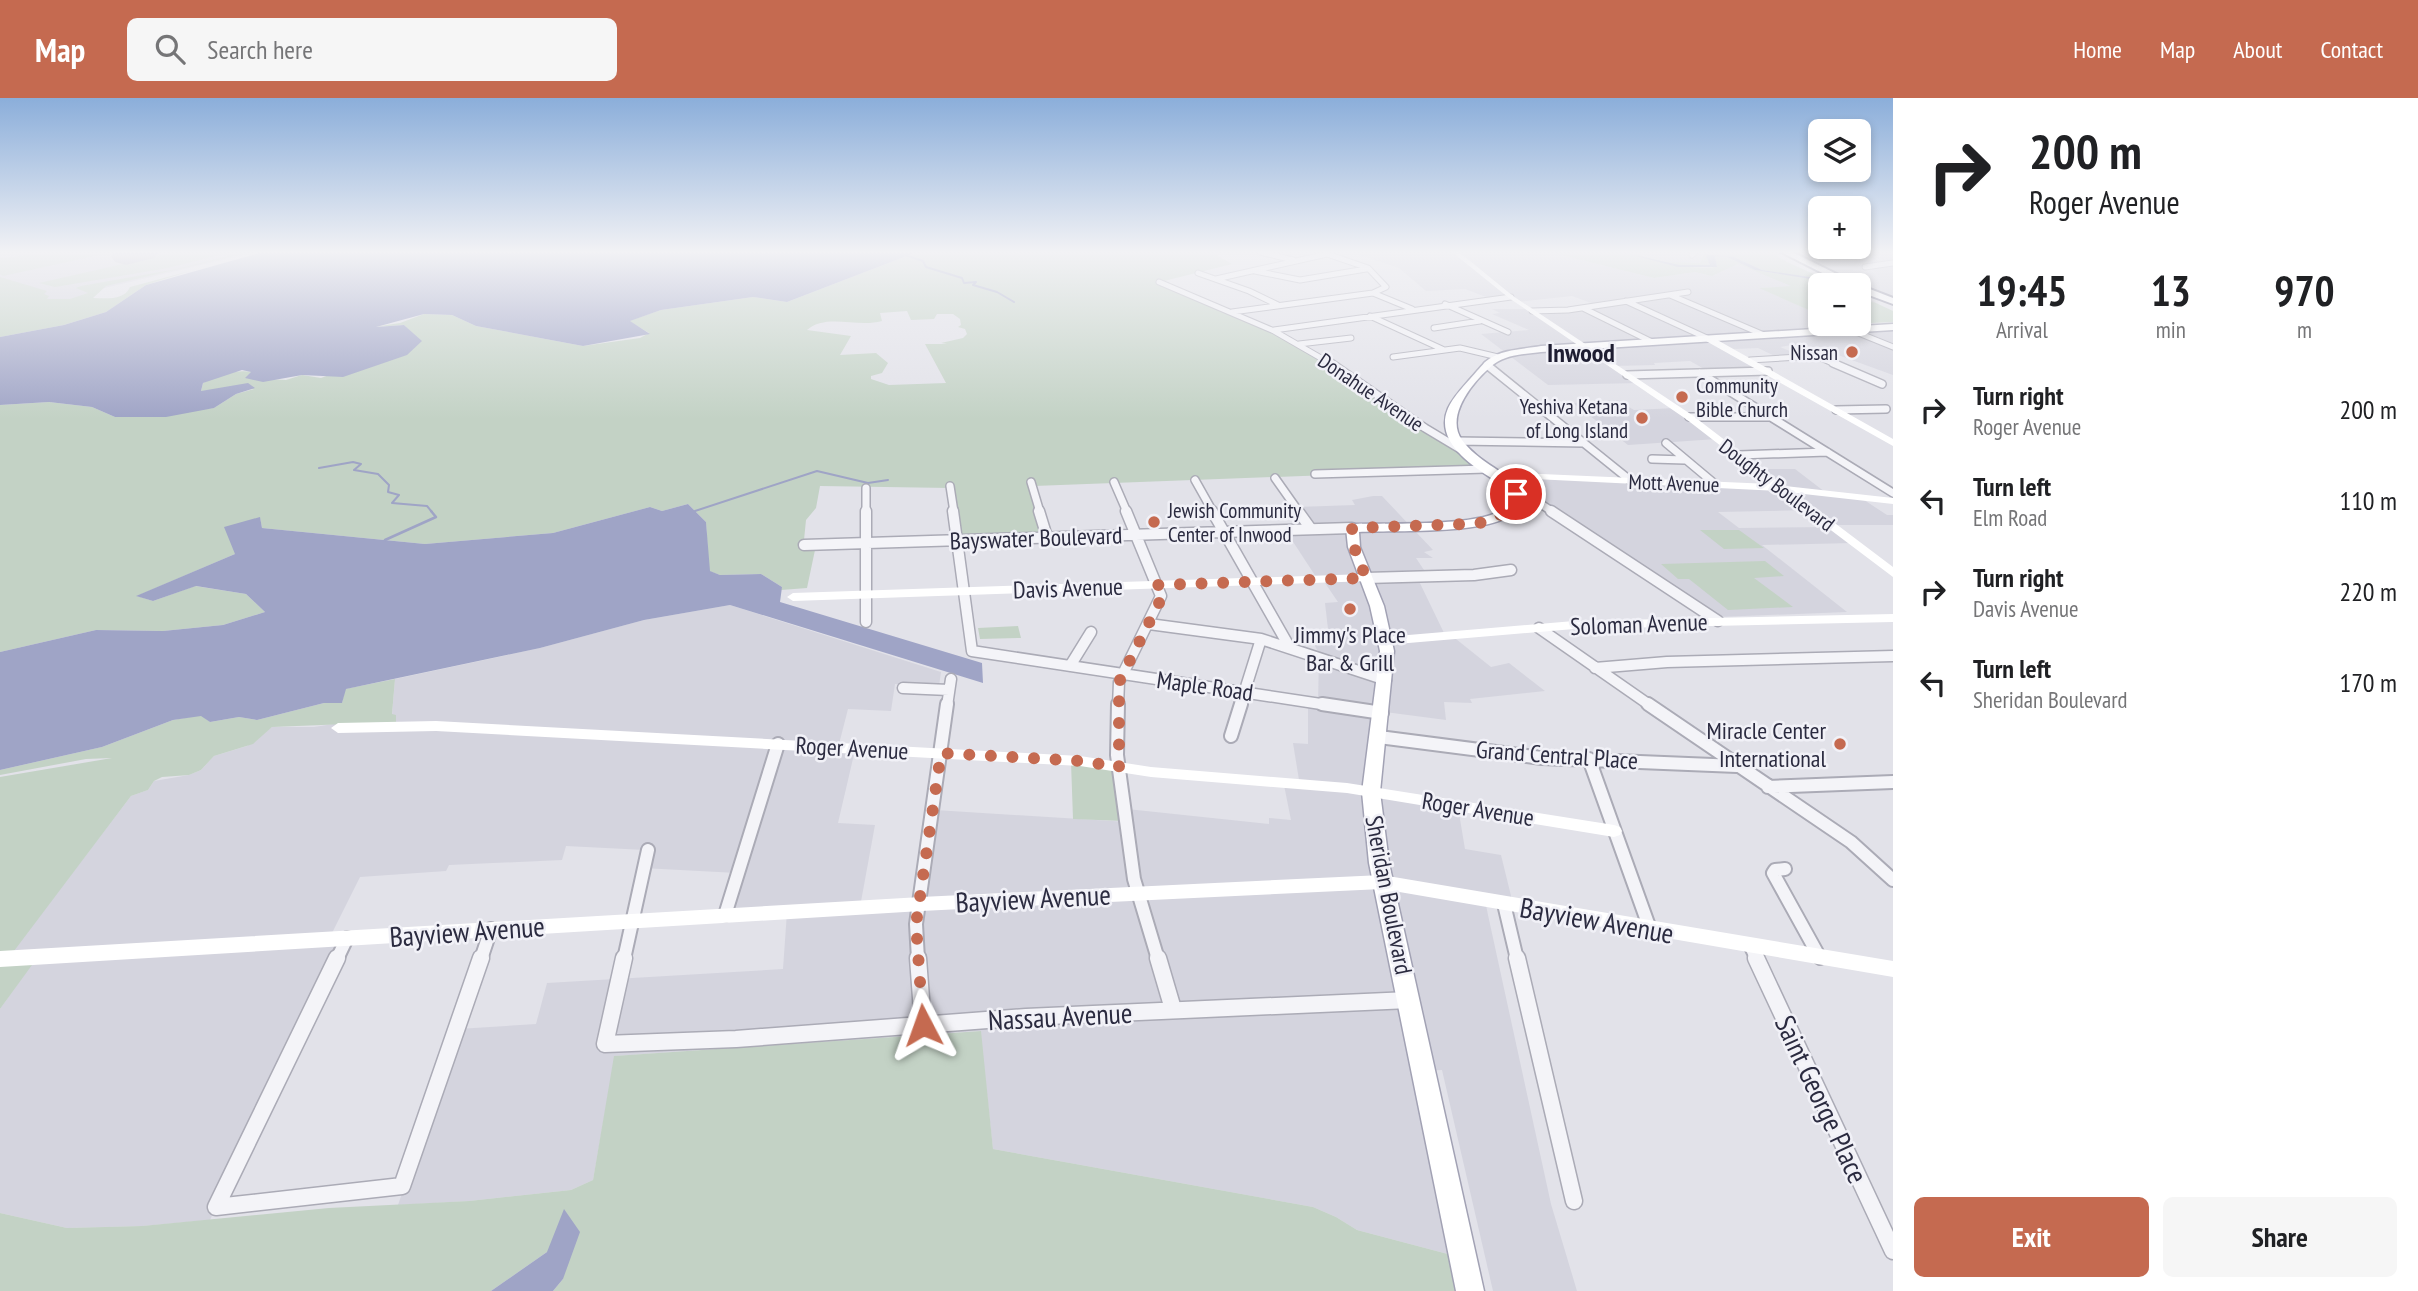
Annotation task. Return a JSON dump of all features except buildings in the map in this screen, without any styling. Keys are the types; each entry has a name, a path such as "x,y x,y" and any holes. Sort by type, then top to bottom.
{"main road":[{"path":"1871,329 1893,327"},
{"path":"1352,528 1486,522 1510,510 1516,494 1509,483 1466,453 1456,441 1451,428 1455,402 1487,365 1498,357 1522,351 1584,346 1808,332"},
{"name":"Sheridan Boulevard","path":"1352,528 1354,547 1377,607 1385,640 1386,680 1371,792 1382,882 1470,1291"}],"street":[{"name":"Donahue Avenue","path":"1221,308 1274,330 1299,344 1433,434 1466,453"},
{"path":"1231,312 1260,308"},
{"path":"1274,330 1421,308"},
{"path":"1453,308 1508,332"},
{"name":"Doughty Boulevard","path":"1527,308 1689,417 1893,573"},
{"path":"1532,311 1574,308"},
{"path":"1583,308 1652,342"},
{"path":"1641,308 1750,360 1893,443"},
{"path":"1700,308 1764,335"},
{"path":"1370,316 1444,350"},
{"path":"1434,328 1483,321"},
{"path":"1866,336 1893,347"},
{"path":"1299,344 1351,338"},
{"path":"1393,357 1465,349 1498,357"},
{"path":"1750,360 1816,356 1882,384"},
{"path":"1487,365 1631,481"},
{"path":"1627,375 1768,371"},
{"path":"1700,373 1893,493"},
{"path":"1836,410 1886,409"},
{"path":"1689,417 1772,417"},
{"path":"1456,441 1584,443"},
{"path":"1666,443 1715,484"},
{"path":"1739,455 1828,452"},
{"path":"1652,459 1685,460"},
{"path":"1315,474 1491,472"},
{"name":"Mott Avenue","path":"1491,472 1783,488 1893,501"},
{"path":"1275,478 1311,529"},
{"path":"1195,480 1290,648"},
{"path":"1031,482 1047,537"},
{"path":"1114,482 1161,599 1119,682 1119,767 1134,879 1173,1009"},
{"path":"1509,483 1718,621"},
{"path":"950,486 964,591"},
{"path":"866,488 866,622"},
{"name":"Bayswater Boulevard","path":"804,545 1352,528"},
{"name":"Davis Avenue","path":"793,597 1474,575 1511,570"},
{"name":"Maple Road","path":"964,591 972,651 1382,713"},
{"name":"Soloman Avenue","path":"1385,640 1539,628 1893,618"},
{"path":"1149,624 1261,639 1386,680"},
{"path":"1539,628 1851,842 1893,880"},
{"path":"1070,666 1091,632"},
{"path":"1231,736 1261,639"},
{"path":"1595,668 1667,662 1893,656"},
{"path":"903,688 950,684 921,904 916,924 923,1025"},
{"name":"Roger Avenue","path":"338,728 436,726 1080,761 1371,792 1614,831"},
{"name":"Grand Central Place","path":"1379,737 1505,754 1737,766"},
{"path":"725,915 778,744"},
{"path":"1589,760 1650,929"},
{"path":"1768,787 1893,782"},
{"path":"632,921 648,850"},
{"path":"1785,869 1775,870 1773,873 1820,958"},
{"name":"Bayview Avenue","path":"0,959 921,904 1382,882 1751,947 1893,969"},
{"path":"1504,904 1574,1200"},
{"name":"Nassau Avenue","path":"632,921 605,1044 722,1040 1173,1009 1409,1000"},
{"path":"347,939 216,1207 402,1186 491,929"},
{"name":"Saint George Place","path":"1751,947 1893,1251"}],"shaded area":[{"path":"1804,308 1808,310 1808,336 1871,336 1871,324 1879,328 1893,327 1893,375 1838,355 1822,356 1792,345 1780,347 1802,356 1779,358 1758,348 1733,349 1766,369 1708,371 1690,361 1654,363 1655,365 1615,366 1638,383 1548,385 1481,334 1529,330 1492,314 1500,313 1492,309"},
{"name":"Yeshiva Ketana of Long Island","path":"1617,400 1634,410 1675,408 1717,439 1628,445 1573,403"},
{"path":"1759,469 1795,469 1825,492 1861,498 1887,515 1893,515 1893,525 1832,525"},
{"path":"1496,475 1774,487 1810,510 1718,512 1739,528 1833,527 1853,543 1762,545 1847,612 1718,617"},
{"path":"1382,496 1433,550 1424,552 1433,558 1416,558 1428,576 1417,577 1445,635 1451,635 1491,667 1509,663 1545,691 1470,699 1472,703 1444,702 1446,720 1385,712 1374,794 1458,807 1465,849 1501,855 1514,908 1486,905 1551,1204 1577,1291 1493,1291 1442,1070 1422,1071 1459,1257 1357,1230 1313,1207 993,1149 980,1031 615,1056 593,1180 571,1190 469,1201 398,1205 458,1029 536,1024 547,983 783,969 787,912 723,917 737,873 642,868 645,850 566,846 562,860 449,865 446,871 360,877 329,939 344,939 210,1220 142,1226 67,1228 0,1213 0,1009 39,954 10,955 131,796 148,790 154,781 189,775 201,770 214,756 247,746 272,727 314,727 392,715 395,679 540,648 644,620 730,605 941,672 939,686 895,684 891,711 848,709 838,748 855,750 838,823 875,825 860,907 923,904 935,810 1128,822 1127,809 1269,824 1269,818 1291,820 1284,785 1300,786 1293,743 1308,744 1308,702 1318,703 1319,658 1322,659 1306,629 1328,629 1325,603 1338,602 1323,580 1318,580 1286,531 1312,529 1297,507 1355,505 1352,500"}],"green space":[{"path":"0,308 112,308 64,325 0,337"},
{"path":"677,308 1216,308 1283,335 1487,469 1034,486 1049,538 956,540 950,488 820,486 816,508 806,520 803,550 815,550 807,588 781,590 782,587 761,574 720,575 709,571 706,522 688,504 662,511 650,507 553,533 425,544 262,528 260,518 235,554 137,596 153,601 195,586 246,594 265,612 223,625 163,631 96,630 0,652 0,405 49,402 92,407 115,417 214,408 236,394 254,389 201,391 203,383 209,380 239,371 252,372 246,378 286,380 302,375 321,378 421,341 404,325 374,327 400,323 424,314 452,315 476,326 583,346 640,338 649,333 629,321 661,310","holes":["907,311 911,320 934,319 937,314 953,314 960,319 961,325 958,327 965,329 967,334 963,338 941,343 947,344 925,344 946,383 889,385 871,379 871,376 882,373 888,363 876,353 840,355 851,336 807,330 823,322 882,321 880,313"]},
{"path":"1871,308 1886,308 1893,311 1893,322 1871,323"},
{"path":"1700,530 1739,530 1764,548 1724,549"},
{"path":"1765,561 1784,576 1754,578 1793,607 1728,610 1689,579 1678,579 1661,564"},
{"path":"1018,626 1021,638 980,639 978,628"},
{"path":"395,679 392,714 396,715 396,722 272,727 253,744 214,756 201,770 189,775 162,777 154,781 148,790 131,796 11,955 40,954 0,1009 0,777 112,758 86,759 0,775 0,770 102,747 173,720 201,715 210,722 239,717 257,720 324,703 342,703 345,689"},
{"path":"1071,762 1117,768 1123,821 1073,819"},
{"path":"981,1031 993,1149 1313,1207 1357,1230 1459,1257 1466,1291 553,1291 563,1279 547,1252 491,1291 0,1291 0,1213 67,1228 142,1226 329,1208 469,1201 571,1190 593,1180 614,1056"}],"water":[{"path":"112,308 677,308 661,310 630,321 650,334 583,346 476,326 452,315 424,314 376,327 404,325 422,341 407,355 343,377 302,375 263,382 245,378 251,372 242,370 203,383 201,391 248,383 255,388 236,394 214,408 166,417 115,417 92,407 49,402 0,405 0,337 64,325"},
{"path":"688,504 706,522 710,571 720,575 761,574 782,587 780,602 982,663 983,683 730,605 644,620 540,648 346,689 342,703 324,703 257,720 239,717 210,722 201,716 173,720 102,747 0,770 0,652 96,630 163,631 223,625 265,612 246,594 196,586 153,601 136,596 235,554 224,527 260,517 262,528 425,544 553,533 650,507 662,511"},
{"path":"564,1209 580,1232 563,1279 553,1291 491,1291 547,1252"}],"waterway":[{"path":"319,468 353,462 361,464 354,470 378,474 389,485 388,492 399,495 392,503 427,506 432,512"},
{"path":"695,511 817,471 868,483 888,480"},
{"path":"385,540 436,517 431,511"}],"place":[{"name":"Nissan","path":"1852,352"},
{"name":"Community Bible Church","path":"1682,397"},
{"name":"Yeshiva Ketana of Long Island","path":"1642,418"},
{"name":"Jewish Community Center of Inwood","path":"1154,522"},
{"name":"Jimmy's Place Bar & Grill","path":"1350,609"},
{"name":"Miracle Center International","path":"1840,744"}],"district":[{"name":"Inwood","path":"1581,352"}],"route":[{"path":"923,1025 916,924 941,753 1080,761 1119,767 1119,682 1161,599 1156,585 1366,578 1354,547 1352,528 1486,522 1510,510 1516,494"}]}
